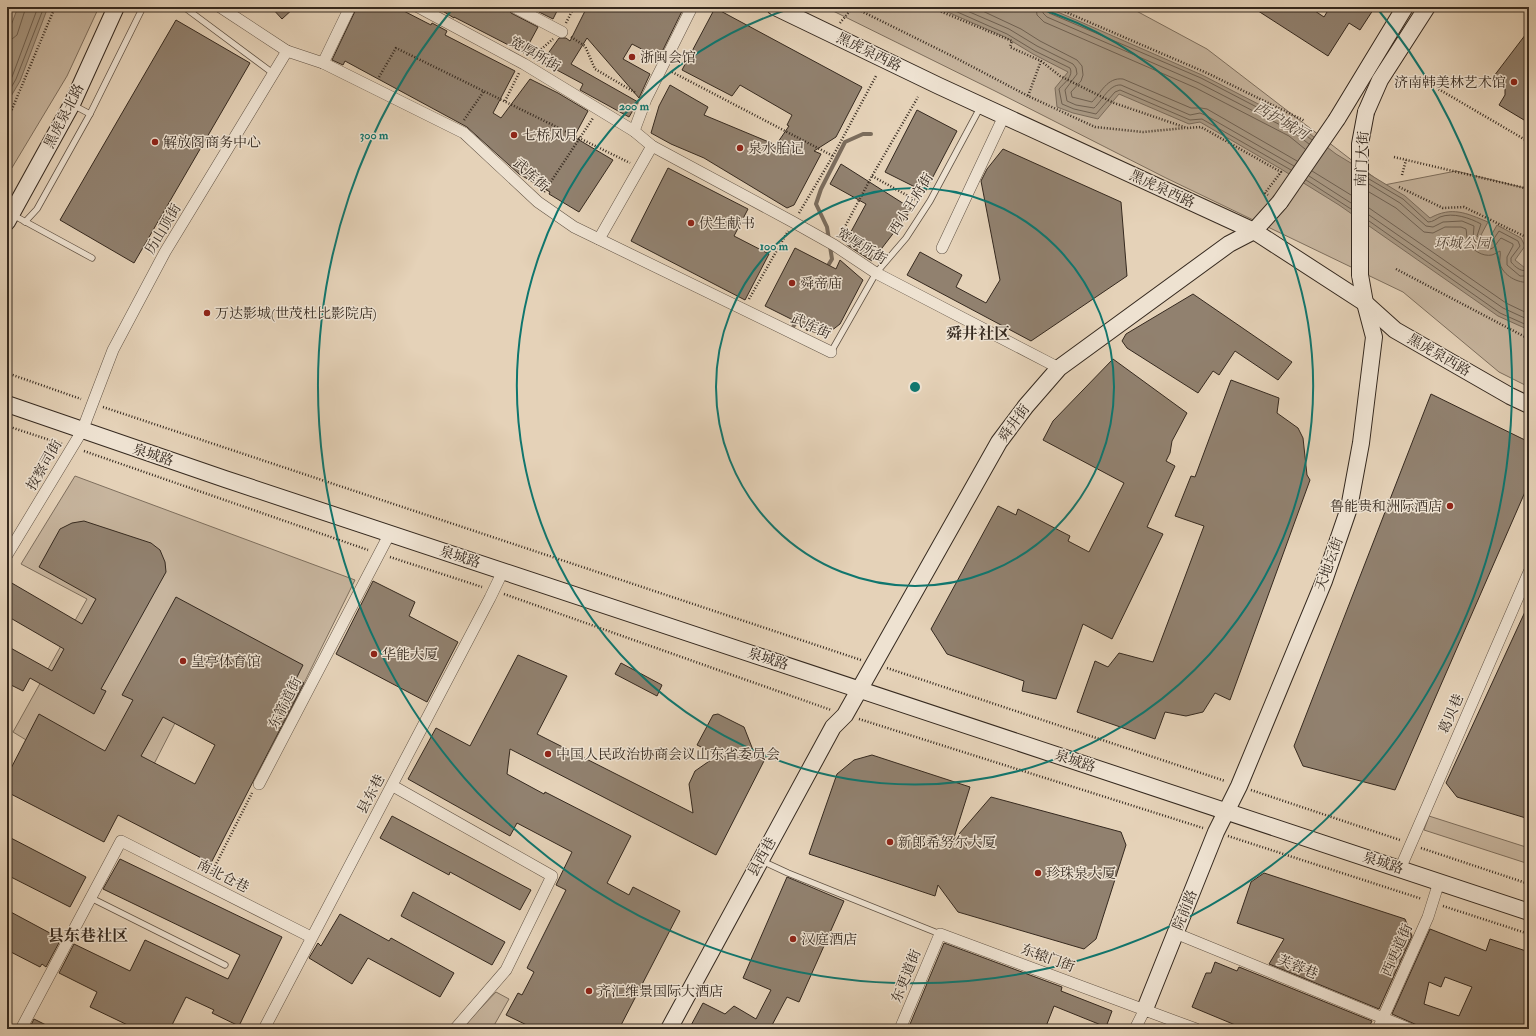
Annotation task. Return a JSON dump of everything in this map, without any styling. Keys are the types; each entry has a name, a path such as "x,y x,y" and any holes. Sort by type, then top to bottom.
{"main road":[{"name":"黑虎泉北路","path":"15,219 72,104 116,7"},
{"name":"黑虎泉西路","path":"775,7 981,106 1254,231 1365,303 1395,330 1529,406"},
{"path":"1254,231 1280,202 1337,119 1405,7"},
{"name":"南门大街","path":"1365,303 1360,274 1360,144 1366,112 1380,80 1427,7"},
{"name":"舜井街","path":"859,689 875,664 999,442 1026,406 1059,368 1229,244 1254,231"},
{"name":"天地坛街","path":"1227,811 1239,786 1324,581 1349,508 1361,443 1374,337 1365,303"},
{"name":"泉城路","path":"7,404 82,431 1529,912"},
{"name":"县西巷","path":"669,1029 833,727 845,715 859,689"},
{"name":"院前路","path":"1145,1010 1216,832 1227,811"}],"street":[{"name":"武库街","path":"220,7 287,51 323,63 464,133 538,202 574,227 830,352"},
{"path":"323,63 350,7"},
{"name":"宽厚所街","path":"418,7 524,64 634,131 652,146 820,237 876,273 1059,368"},
{"path":"514,7 562,32"},
{"path":"634,131 646,99 692,7"},
{"name":"历山顶街","path":"82,431 114,350 165,252 287,51"},
{"path":"942,248 1004,116"},
{"path":"599,239 652,146"},
{"name":"按察司街","path":"7,555 82,431"},
{"name":"东箭道街","path":"259,784 390,533"},
{"name":"县东巷","path":"264,1029 311,937 487,605 503,571"},
{"name":"葛贝巷","path":"1400,869 1529,572"},
{"path":"392,786 552,876 506,970 455,1029"},
{"name":"南北仓巷","path":"91,898 121,841 311,937"},
{"name":"西更道街","path":"1378,1029 1428,917 1439,882"},
{"path":"21,1029 91,898"},
{"name":"芙蓉巷","path":"1175,933 1410,1029"},
{"name":"东辕门街","path":"940,934 1196,1029"},
{"name":"东更道街","path":"900,1029 940,934"},
{"path":"1135,1029 1145,1010"}],"lane":[{"path":"15,219 37,209 90,114 143,7"},
{"path":"184,7 274,74"},
{"path":"72,104 90,114"},
{"name":"西小王府街","path":"830,352 876,273 906,238 927,206 981,106"},
{"path":"15,219 92,258"},
{"path":"760,860 788,873 940,934"},
{"path":"91,898 225,964"}],"path":[{"path":"7,17 11,7"},
{"path":"7,121 55,7"},
{"path":"574,7 562,32 585,46 595,69 646,99"},
{"path":"840,23 853,7 952,56 1028,96 1095,126 1143,132 1201,127 1281,172"},
{"path":"930,7 1012,41 1010,47 1018,49 1041,61 1060,76 1114,103 1187,128"},
{"path":"1054,7 1208,73 1305,121"},
{"path":"372,88 396,48 640,167"},
{"path":"1028,96 1041,61"},
{"path":"662,67 833,156 876,76"},
{"path":"1423,80 1529,142"},
{"path":"458,130 484,91"},
{"path":"834,245 918,97"},
{"path":"538,202 598,109"},
{"path":"1394,157 1529,189"},
{"path":"1402,175 1406,160"},
{"path":"872,176 927,206"},
{"path":"1399,187 1443,208 1464,207 1526,236 1529,242"},
{"path":"1396,269 1529,339"},
{"path":"7,373 93,404 875,664 1529,884"},
{"path":"7,426 72,447 379,554 493,590 845,715 1216,832 1529,934"},
{"path":"206,884 257,783 259,784"}],"green space":[{"path":"7,7 99,7 67,76 7,176"},
{"name":"环城公园","path":"825,7 1129,7 1207,49 1384,185 1456,171 1529,189 1529,387 1499,372 1403,292 1166,178"},
{"name":"皇亭体育馆","path":"75,476 355,580 261,770 175,723 133,805 13,732 87,599 21,564"},
{"path":"1429,816 1529,848 1529,864 1424,830"},
{"path":"496,992 509,999 492,1029 461,1029"}],"water":[{"path":"18,7 48,7 20,81 7,103 7,36"},
{"name":"西护城河","path":"936,7 1046,7 1202,75 1297,124 1336,154 1405,196 1430,218 1445,212 1459,212 1488,222 1481,235 1488,241 1497,225 1521,238 1525,246 1515,260 1525,268 1529,259 1529,330 1498,316 1339,205 1200,122 1189,124 1119,94 1098,119 1073,113 1057,107 1055,88 1068,72 1033,54 1005,37"}],"building":[{"path":"271,7 295,7 282,19"},
{"path":"357,7 396,7 431,25 432,23 447,31 445,35 515,71 493,113 501,118 530,79 558,93 588,111 574,137 613,160 579,212 549,194 550,192 519,174 467,127 345,61 343,65 332,60"},
{"path":"436,7 507,7 511,13 538,27 524,53 454,18"},
{"path":"529,7 559,7 553,19"},
{"name":"浙闽会馆","path":"587,7 684,7 659,58 632,44 623,59 650,74 639,98 587,38 571,64 638,102 629,117 580,90 583,84 542,62 559,38 566,38 570,41"},
{"path":"1252,7 1309,7 1324,17 1330,7 1375,7 1360,30 1349,23 1328,56"},
{"path":"715,8 862,87 836,137 814,151 821,154 794,205 787,208 704,158 671,144 651,133 659,106 670,85 708,107 704,115 776,145 789,126 787,125 792,115 740,85 732,96 682,70"},
{"name":"解放阁商务中心","path":"176,20 250,63 134,263 60,220"},
{"name":"济南韩美林艺术馆","path":"1529,30 1529,123 1499,105 1505,95 1505,87 1494,76"},
{"path":"917,110 957,131 925,192 885,172"},
{"path":"1003,149 1121,202 1127,276 1031,341 907,275 920,252 962,275 956,287 986,303 1000,280 981,181 987,169"},
{"path":"841,164 912,209 872,261 847,245 847,239 866,204 830,184"},
{"name":"伏生献书","path":"668,168 748,209 734,236 769,254 745,300 631,241"},
{"path":"795,248 836,269 840,260 863,280 840,324 826,335 806,330 807,327 765,306"},
{"path":"1193,294 1292,362 1278,380 1235,351 1219,375 1213,371 1198,393 1127,348 1122,341 1126,334"},
{"path":"1113,359 1187,413 1172,441 1170,453 1166,461 1175,466 1147,527 1163,534 1112,639 1083,624 1056,699 1022,691 1024,681 947,654 931,629 998,506 1016,515 1018,509 1070,536 1068,541 1089,552 1124,483 1043,440 1053,421"},
{"path":"1231,380 1279,398 1277,413 1298,428 1303,438 1307,475 1310,480 1230,700 1215,693 1203,712 1186,716 1165,712 1155,739 1077,712 1095,661 1108,667 1119,653 1153,662 1204,526 1175,516 1191,476 1195,477"},
{"path":"1431,394 1529,442 1529,483 1395,790 1303,766 1294,746"},
{"path":"84,521 151,543 160,550 165,562 166,572 101,689 106,691 94,714 30,678 23,691 7,683 7,646 52,671 64,649 7,616 7,588 10,582 82,624 96,599 39,567 60,529 72,523"},
{"path":"373,581 415,602 409,616 458,642 427,702 336,654"},
{"path":"176,597 303,665 296,679 304,683 211,863 118,815 104,842 7,792 7,776 39,714 105,751 133,700 122,695","holes":["163,717 215,745 195,784 141,756"]},
{"path":"1529,603 1529,819 1457,797 1446,783"},
{"path":"518,655 567,676 537,734 693,813 689,784 695,771 718,755 697,745 713,715 718,714 744,727 753,750 766,757 716,855 510,749 507,774 544,794 545,792 631,836 607,883 629,895 633,887 680,911 619,1029 535,1029 506,1015 518,993 522,995 534,972 527,968 566,890 556,885 572,852 517,823 510,836 408,779 436,728 470,746"},
{"path":"621,663 662,685 657,696 615,674"},
{"path":"872,755 970,787 953,841 991,797 1121,832 1126,845 1096,939 1084,949 958,912 938,885 935,896 809,854 837,774 854,760"},
{"path":"392,816 531,890 520,910 450,872 449,875 380,838"},
{"path":"7,836 86,877 70,907 7,875"},
{"path":"120,859 282,937 239,1026 212,1013 214,1010 186,997 170,1029 136,1029 90,1007 97,992 59,973 74,944 130,971 145,940 228,979 240,955 103,889"},
{"path":"1264,873 1405,919 1412,936 1379,1009 1269,964 1284,939 1237,923 1251,882"},
{"name":"汉庭酒店","path":"787,877 844,901 799,1002 787,997 771,1027 774,1029 689,1029 703,1003 725,1014 734,1006 756,1019 771,990 743,978"},
{"path":"413,892 505,942 492,965 401,916"},
{"path":"7,910 61,939 46,967 42,964 40,967 7,950"},
{"path":"340,914 389,941 391,938 454,973 440,997 368,958 352,984 309,958 318,943 321,946"},
{"path":"1430,929 1486,951 1490,939 1529,952 1529,1029 1426,1029 1392,1014","holes":["1445,977 1472,987 1459,1016 1424,1004 1429,982 1441,987"]},
{"path":"944,943 1062,987 1061,991 1112,1011 1106,1027 1054,1006 1045,1029 908,1029"},
{"path":"1215,962 1237,971 1239,967 1372,1021 1368,1029 1245,1029 1192,1007 1206,973 1211,973"},
{"path":"34,1019 54,1029 29,1029"}],"waterway":[{"path":"826,269 832,259 827,227 816,204 821,189 845,142 863,134 871,134"},
{"path":"793,327 799,317"}],"place":[{"name":"浙闽会馆","path":"632,57"},
{"name":"济南韩美林艺术馆","path":"1514,82"},
{"name":"七桥风月","path":"514,135"},
{"name":"解放阁商务中心","path":"155,142"},
{"name":"泉水胎记","path":"740,148"},
{"name":"伏生献书","path":"691,223"},
{"name":"舜帝庙","path":"792,283"},
{"name":"万达影城(世茂杜比影院店)","path":"207,313"},
{"name":"鲁能贵和洲际酒店","path":"1450,506"},
{"name":"华能大厦","path":"374,654"},
{"name":"皇亭体育馆","path":"183,661"},
{"name":"中国人民政治协商会议山东省委员会","path":"548,754"},
{"name":"新郎希努尔大厦","path":"890,842"},
{"name":"珍珠泉大厦","path":"1038,873"},
{"name":"汉庭酒店","path":"793,939"},
{"name":"齐汇维景国际大酒店","path":"589,991"}],"district":[{"name":"舜井社区","path":"978,334"},
{"name":"县东巷社区","path":"88,936"}]}
